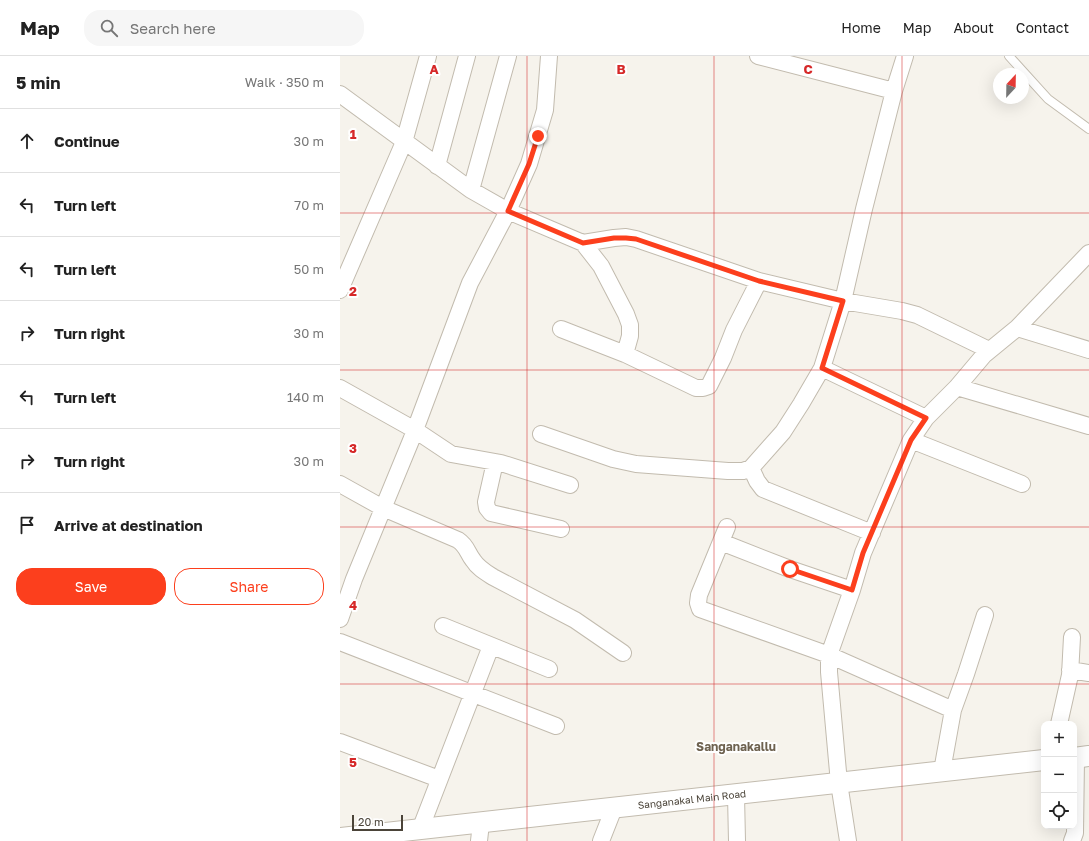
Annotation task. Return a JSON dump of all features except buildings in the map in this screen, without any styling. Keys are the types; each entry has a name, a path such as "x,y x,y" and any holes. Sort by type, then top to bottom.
{"street":[{"path":"340,290 404,142 428,56"},
{"path":"438,166 467,56"},
{"path":"471,190 508,56"},
{"path":"340,619 345,588 383,508 415,430 470,283 508,211 529,164 545,110 549,56"},
{"path":"758,56 894,91"},
{"path":"541,434 613,459 636,464 728,471 743,471 751,468 782,432 801,404 822,368 843,301 864,208 894,91 905,56"},
{"path":"341,96 471,190 508,211 583,243 601,266 626,314 630,325 630,336 625,354"},
{"path":"583,243 614,238 636,239 759,281 843,301 917,315 989,350"},
{"path":"848,841 839,783 829,672 829,655 852,590 863,553 911,440 926,418 957,387 989,350 1017,328 1089,253"},
{"path":"561,329 625,354 696,388 703,388 709,386 723,358 734,330 759,281"},
{"path":"1017,328 1089,350"},
{"path":"822,368 926,418"},
{"path":"957,387 1089,426"},
{"path":"340,388 415,430 451,454 495,462 570,485"},
{"path":"911,440 1022,484"},
{"path":"495,462 486,502 487,508 491,513 561,530"},
{"path":"751,468 757,482 764,489 872,533"},
{"path":"340,484 383,508 458,540 465,545 473,561 481,570 575,620 623,653"},
{"path":"727,527 700,595 698,603 700,609 829,655 953,710"},
{"path":"721,542 790,569 852,590"},
{"path":"942,772 953,710 985,615"},
{"path":"443,626 549,669"},
{"path":"1060,721 1070,670 1072,637"},
{"path":"340,642 556,726"},
{"path":"420,830 491,646"},
{"path":"1070,670 1089,673"},
{"path":"340,742 439,779"},
{"path":"1072,841 1075,833 1080,757"},
{"name":"Sanganakal Main Road","path":"347,839 420,830 480,832 614,808 1041,760"},
{"path":"736,794 737,841"},
{"path":"601,841 614,808"}],"lane":[{"path":"1009,56 1048,99 1089,129"}],"district":[{"name":"Sanganakallu","path":"736,746"}],"route":[{"path":"538,136 529,164 508,211 583,243 614,238 636,239 759,281 843,301 822,368 926,418 911,440 863,553 852,590 790,569"}]}
